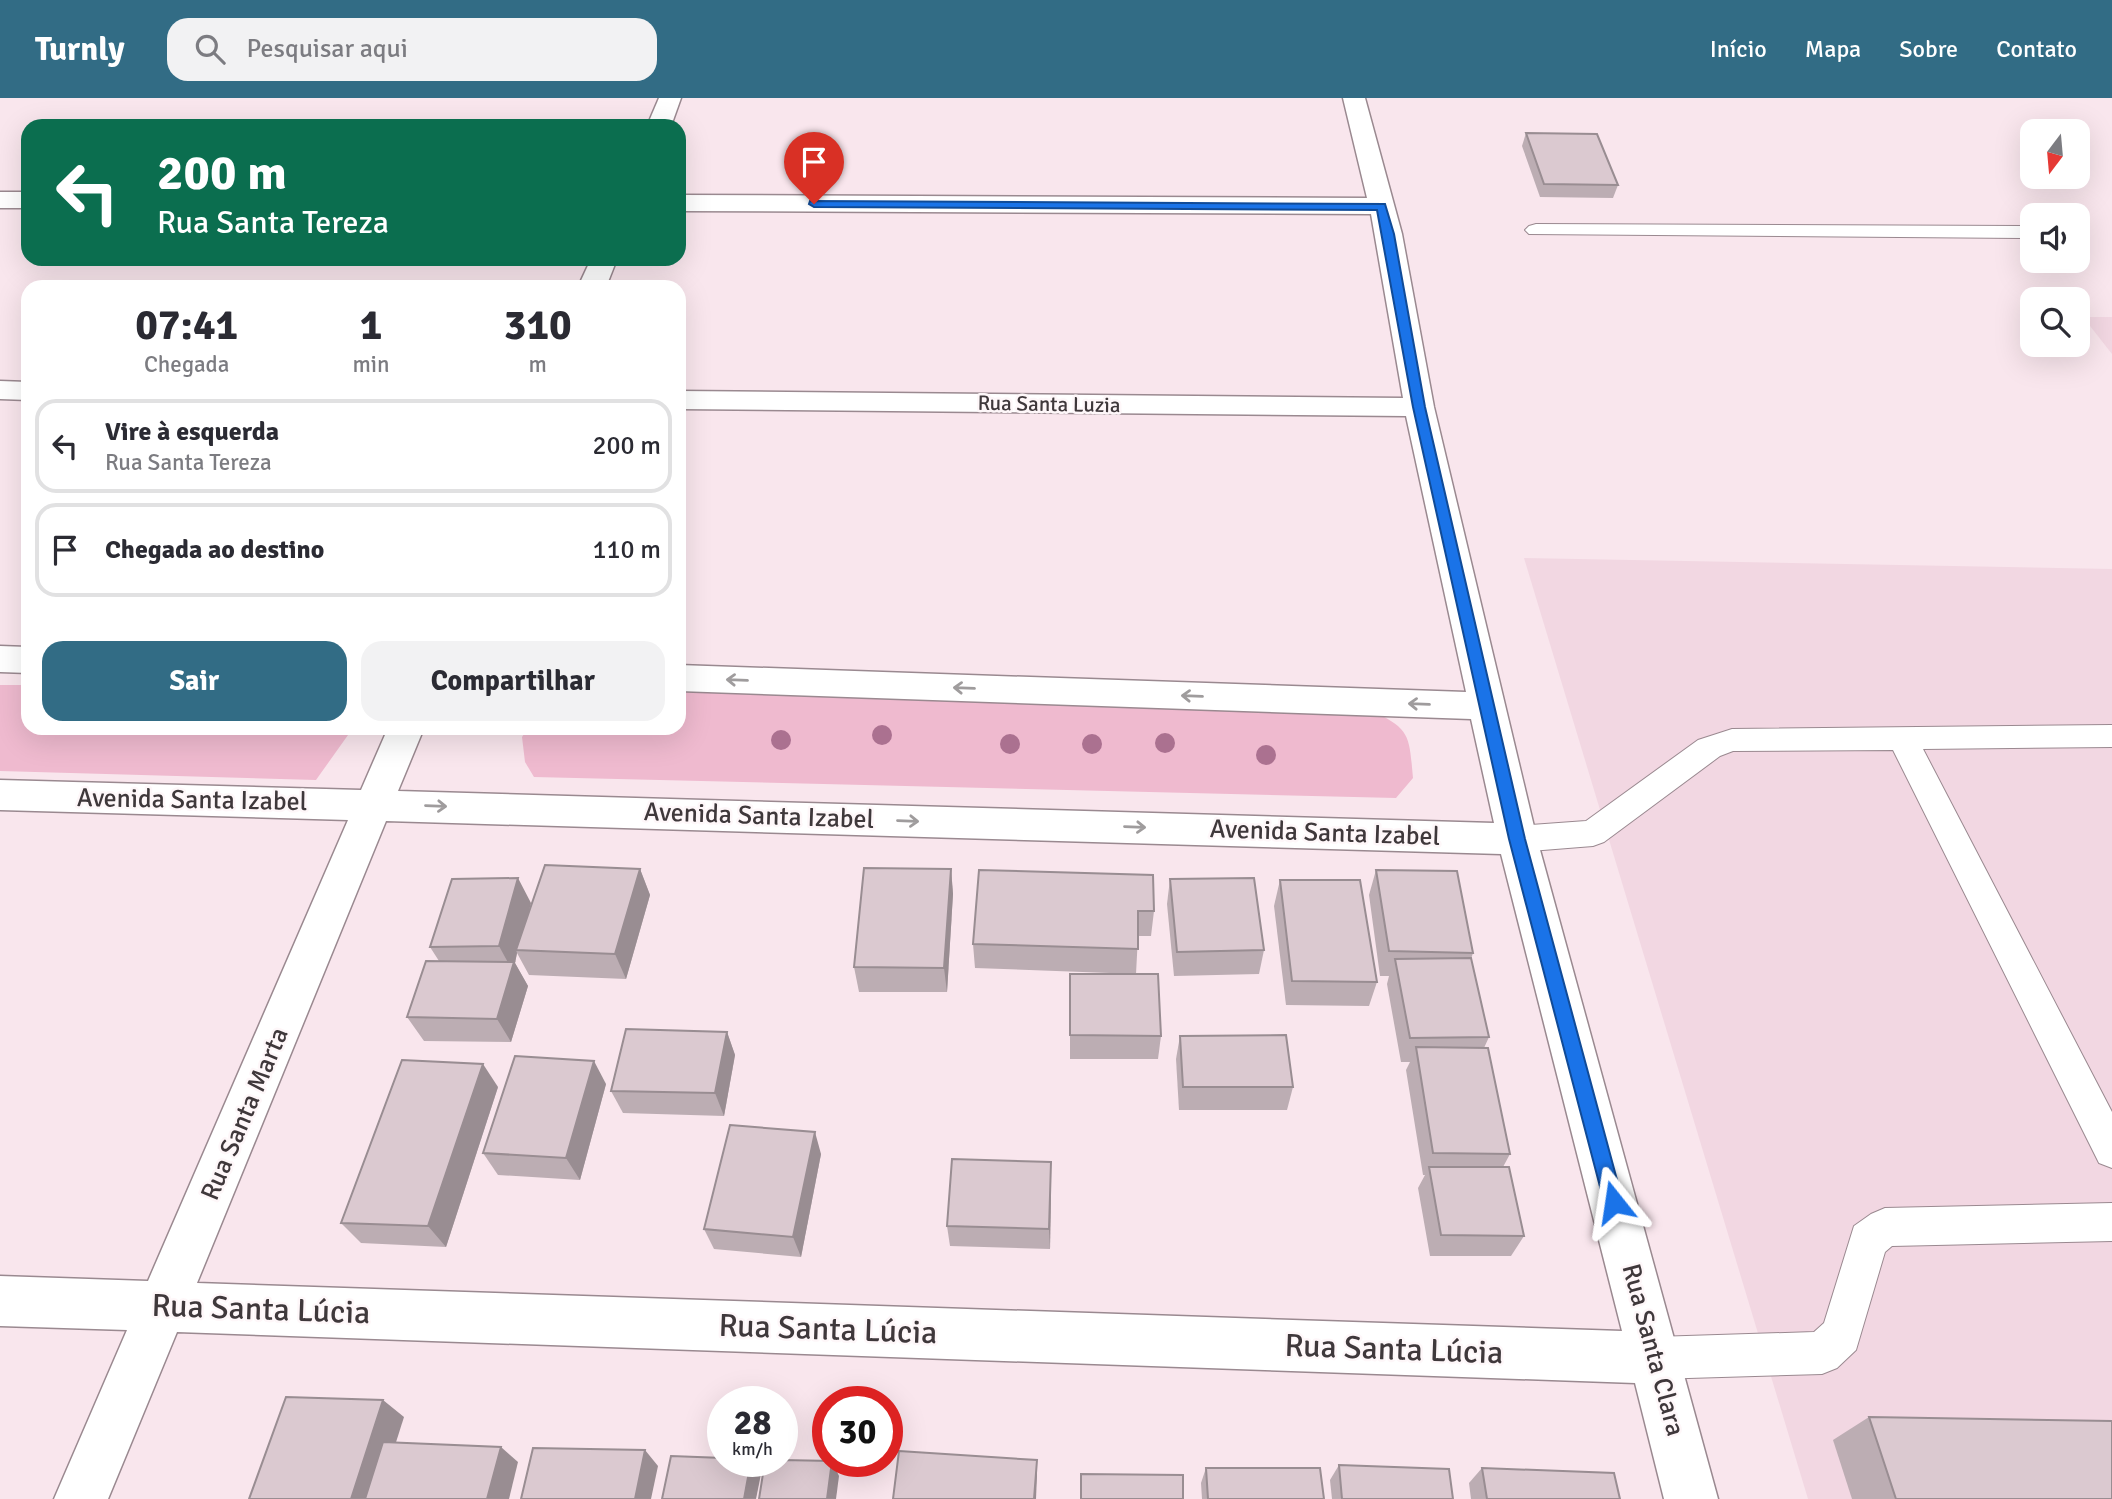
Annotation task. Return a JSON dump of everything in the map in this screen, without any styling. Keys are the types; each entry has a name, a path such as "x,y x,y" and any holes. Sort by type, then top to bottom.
{"street":[{"path":"662,119 670,98"},
{"name":"Rua Santa Clara","path":"1354,98 1389,234 1419,407 1517,839 1691,1499"},
{"path":"0,200 21,200"},
{"path":"686,203 1381,206"},
{"path":"0,390 21,391"},
{"name":"Rua Santa Luzia","path":"686,400 1419,407"},
{"path":"0,659 21,660"},
{"path":"686,678 1487,706"},
{"name":"Rua Santa Marta","path":"81,1499 403,735"},
{"name":"Avenida Santa Izabel","path":"0,795 1517,839"},
{"name":"Rua Santa Lúcia","path":"0,1301 1655,1358"}],"lane":[{"path":"1536,230 2020,232"},
{"path":"1517,839 1593,833 1709,748 1732,740 2112,736"},
{"path":"1902,738 2112,1150"},
{"path":"1655,1358 1822,1353 1841,1335 1868,1240 1885,1227 2112,1222"}],"shaded area":[{"path":"2090,317 2112,317 2112,354 2090,326"},
{"path":"1524,558 2112,569 2112,1499 1808,1499"},
{"path":"0,685 21,685 21,735 348,735 316,780 0,771"},
{"path":"686,692 1370,710 1393,723 1405,735 1413,778 1396,798 534,777 525,762 522,737 686,735"}],"building":[{"path":"1526,133 1597,134 1618,185 1544,184"},
{"path":"545,865 640,869 615,954 516,950"},
{"path":"864,868 951,869 944,968 854,967"},
{"path":"979,870 1153,875 1154,911 1138,911 1138,949 973,944"},
{"path":"1376,870 1457,871 1473,953 1389,951"},
{"path":"518,878 499,946 430,947 452,879"},
{"path":"1254,878 1264,950 1177,952 1170,879"},
{"path":"1280,880 1360,880 1377,982 1292,981"},
{"path":"1471,958 1489,1037 1410,1038 1395,959"},
{"path":"426,961 514,962 497,1019 407,1017"},
{"path":"1070,974 1158,974 1161,1036 1070,1035"},
{"path":"626,1029 727,1032 715,1093 611,1091"},
{"path":"1286,1035 1293,1087 1183,1087 1180,1036"},
{"path":"1416,1047 1488,1048 1510,1154 1433,1153"},
{"path":"515,1056 594,1061 566,1158 483,1153"},
{"path":"402,1060 483,1064 428,1226 341,1223"},
{"path":"730,1125 815,1132 793,1237 704,1229"},
{"path":"952,1159 1051,1162 1049,1229 947,1226"},
{"path":"1429,1167 1509,1167 1524,1236 1441,1235"},
{"path":"286,1397 383,1400 351,1499 249,1499"},
{"path":"1869,1417 2112,1421 2112,1499 1896,1499"},
{"path":"383,1442 501,1447 487,1499 365,1499"},
{"path":"533,1448 645,1450 635,1499 521,1499"},
{"path":"903,1451 1037,1460 1034,1499 893,1499 896,1477 903,1477"},
{"path":"671,1456 707,1457 707,1477 748,1477 744,1499 662,1499"},
{"path":"798,1460 812,1461 812,1477 830,1477 827,1499 759,1499 762,1477 798,1477"},
{"path":"1339,1465 1449,1469 1453,1499 1342,1499"},
{"path":"1206,1468 1320,1468 1324,1499 1208,1499"},
{"path":"1482,1468 1614,1473 1620,1499 1487,1499"},
{"path":"1081,1474 1183,1475 1183,1499 1081,1499"}],"route":[{"path":"814,204 1381,206 1389,234 1419,407 1517,839 1614,1202"}]}
